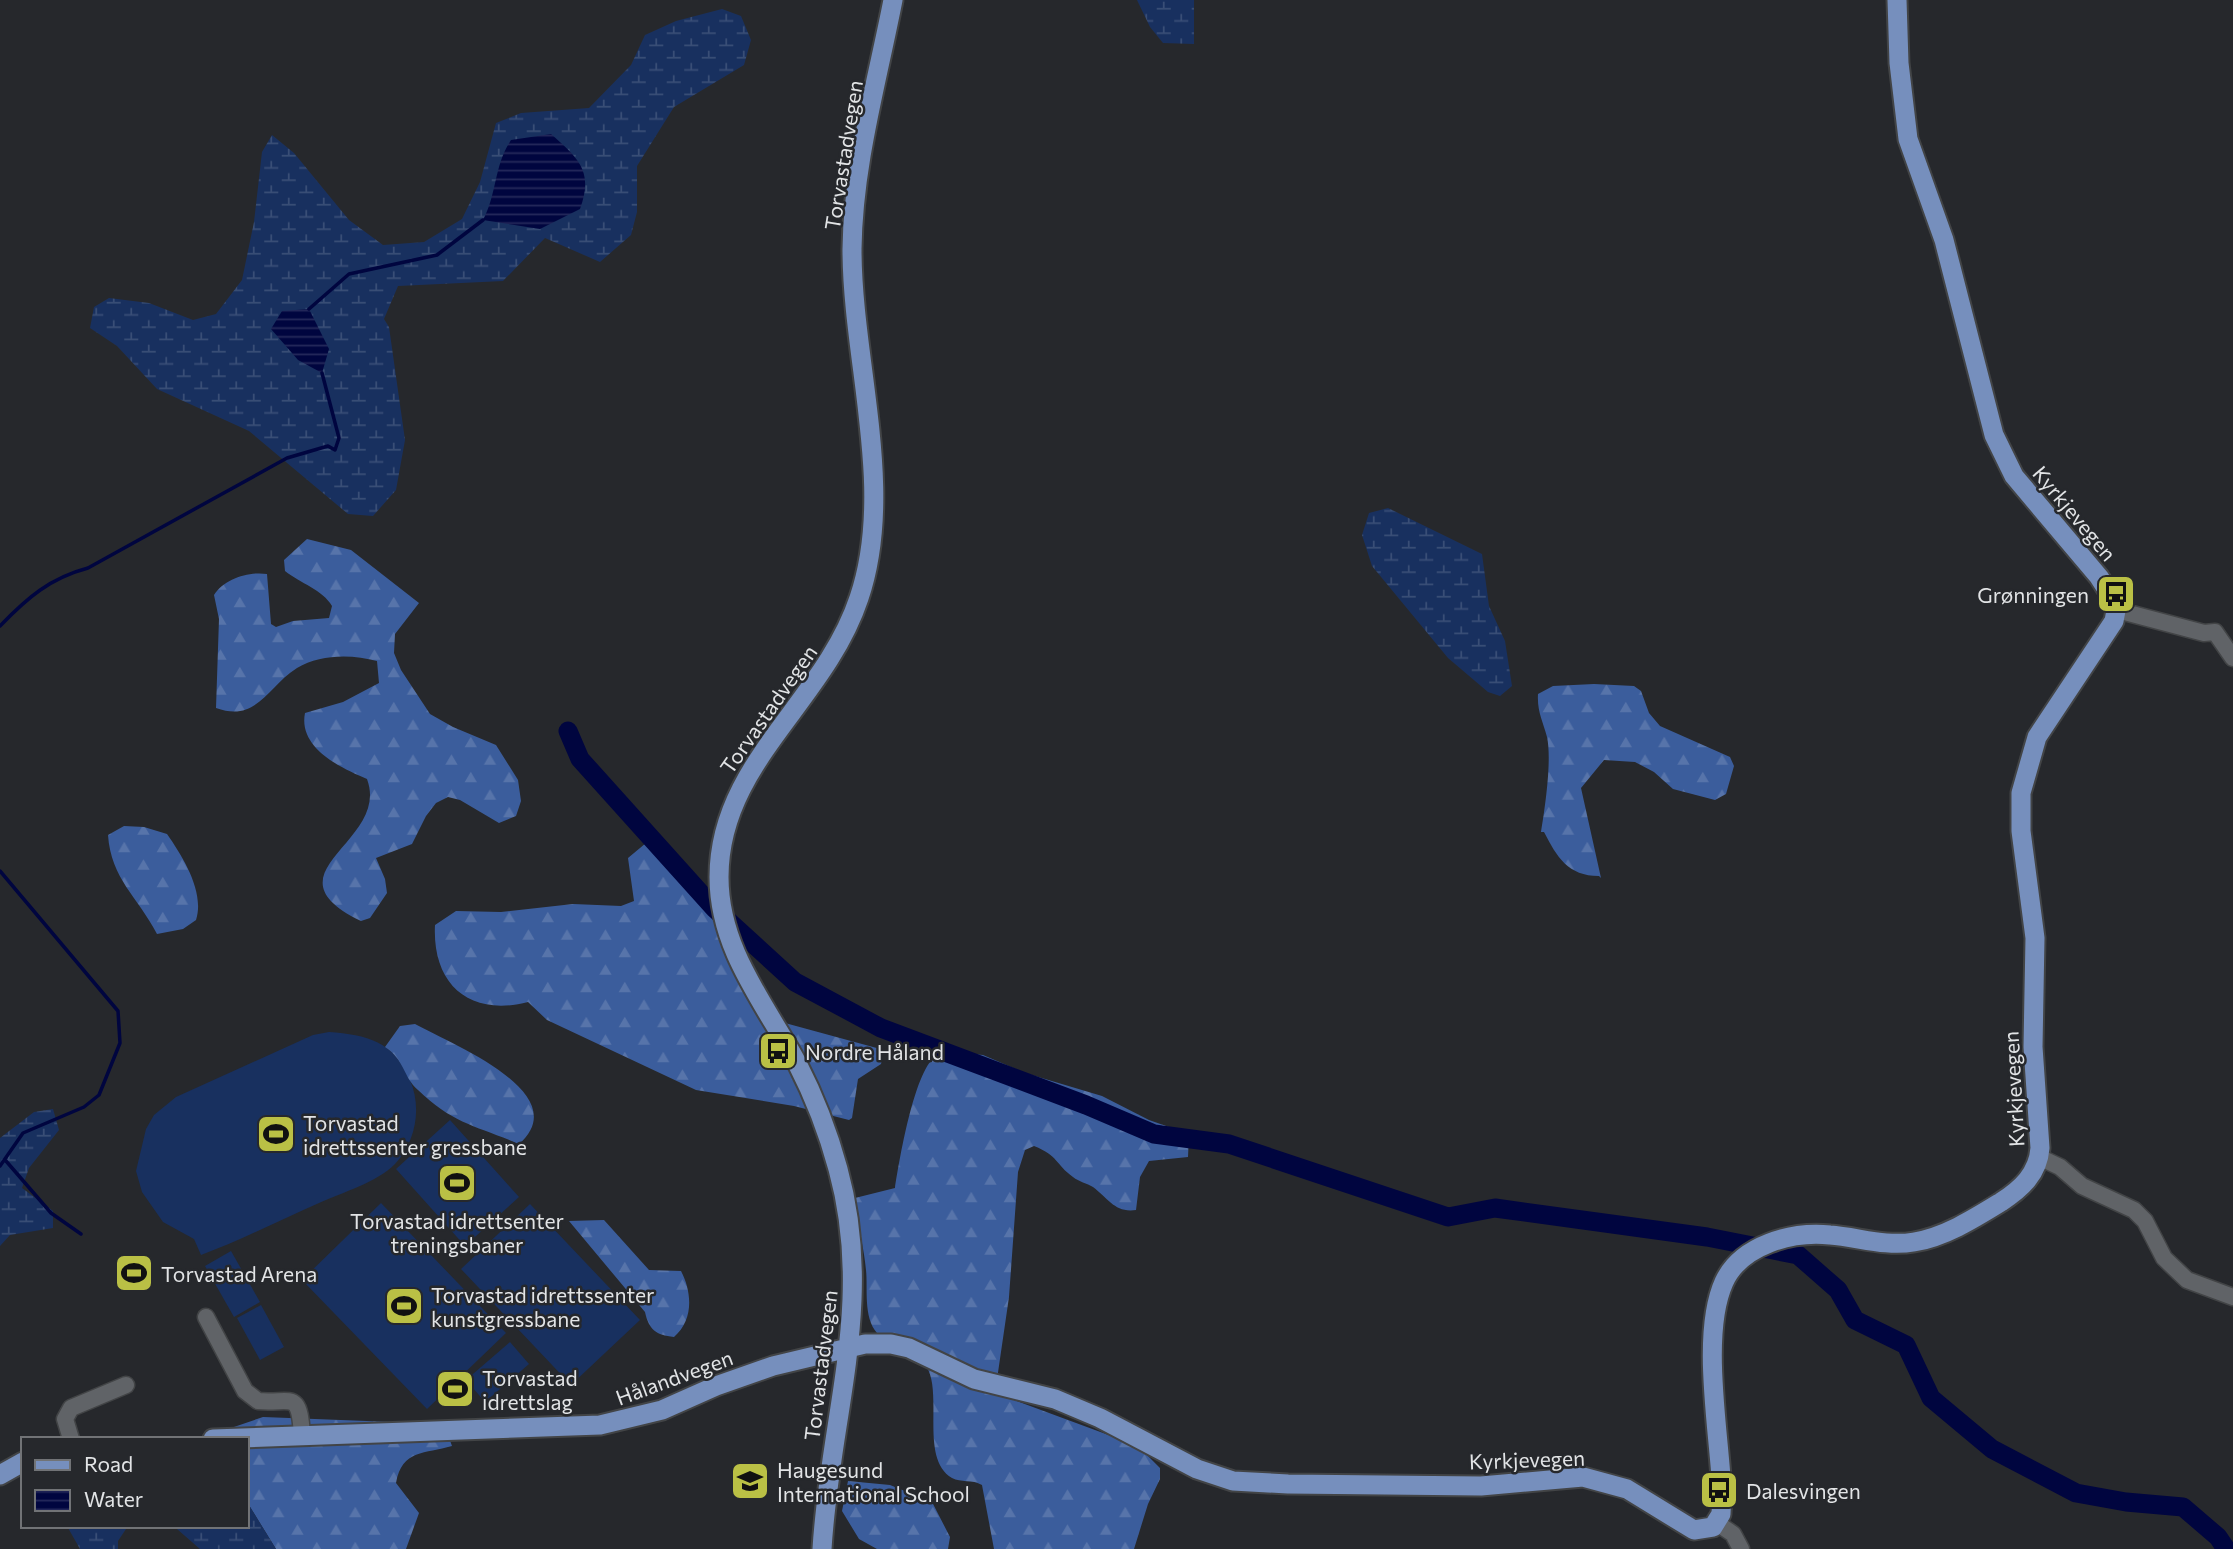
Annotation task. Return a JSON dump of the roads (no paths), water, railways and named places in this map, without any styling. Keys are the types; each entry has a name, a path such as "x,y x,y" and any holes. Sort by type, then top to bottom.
{"main road":[{"name":"Torvastadvegen","path":"822,1549 828,1485 850,1350 854,1307 852,1250 838,1167 821,1115 804,1076 732,948 722,913 719,872 724,831 739,790 752,766 838,649 851,620 872,545 873,496 856,314 853,223 864,141 893,0"},
{"name":"Kyrkjevegen","path":"850,1350 873,1343 909,1348 949,1370 974,1379 1055,1399 1100,1418 1197,1469 1233,1480 1288,1484 1481,1486 1583,1477 1627,1489 1694,1530 1703,1530 1717,1522 1721,1514 1714,1336 1719,1295 1730,1272 1743,1258 1766,1244 1792,1237 1830,1235 1888,1244 1916,1242 1939,1235 2011,1195 2025,1184 2039,1157 2033,1047 2035,938 2021,831 2021,793 2037,737 2107,632 2117,610 2115,599 2099,577 2014,476 1994,435 1944,240 1908,139 1899,63 1897,0"},
{"name":"Hålandvegen","path":"248,1438 434,1433 619,1422 662,1410 757,1371 850,1350"},
{"path":"0,1475 21,1463"}],"street":[{"path":"2117,610 2204,633 2215,632 2233,658"},
{"path":"2039,1157 2060,1167 2082,1186 2134,1210 2145,1221 2164,1258 2182,1276 2203,1288 2233,1297"},
{"path":"206,1317 248,1395 263,1401 291,1400 300,1412 302,1435"},
{"path":"70,1437 65,1419 71,1408 125,1385"},
{"path":"1717,1522 1733,1534 1741,1549"}],"water":[{"path":"551,134 569,150 581,166 585,185 580,209 540,229 483,220 501,159 511,140"},
{"path":"309,309 329,349 322,373 298,360 271,329 282,311"}],"waterway":[{"path":"309,309 349,274 437,255 483,220"},
{"path":"0,626 51,583 88,568 287,458 328,446 335,450 339,438 322,373"},
{"path":"568,731 580,759 714,908 795,982 881,1028 1086,1105 1154,1134 1229,1144 1448,1217 1495,1208 1707,1237 1798,1255 1838,1290 1855,1320 1906,1345 1931,1398 1992,1449 2076,1493 2126,1502 2183,1507 2218,1537 2226,1549"},
{"path":"0,871 118,1011 120,1043 99,1095 84,1107 23,1133 0,1166"},
{"path":"6,1161 51,1213 81,1234"}],"place":[{"name":"Grønningen","path":"2116,594"},
{"name":"Nordre Håland","path":"778,1051"},
{"name":"Torvastad idrettssenter gressbane","path":"276,1134"},
{"name":"Torvastad idrettsenter treningsbaner","path":"457,1183"},
{"name":"Torvastad Arena","path":"134,1273"},
{"name":"Torvastad idrettssenter kunstgressbane","path":"404,1306"},
{"name":"Torvastad idrettslag","path":"455,1389"},
{"name":"Haugesund International School","path":"750,1481"},
{"name":"Dalesvingen","path":"1719,1490"}]}
